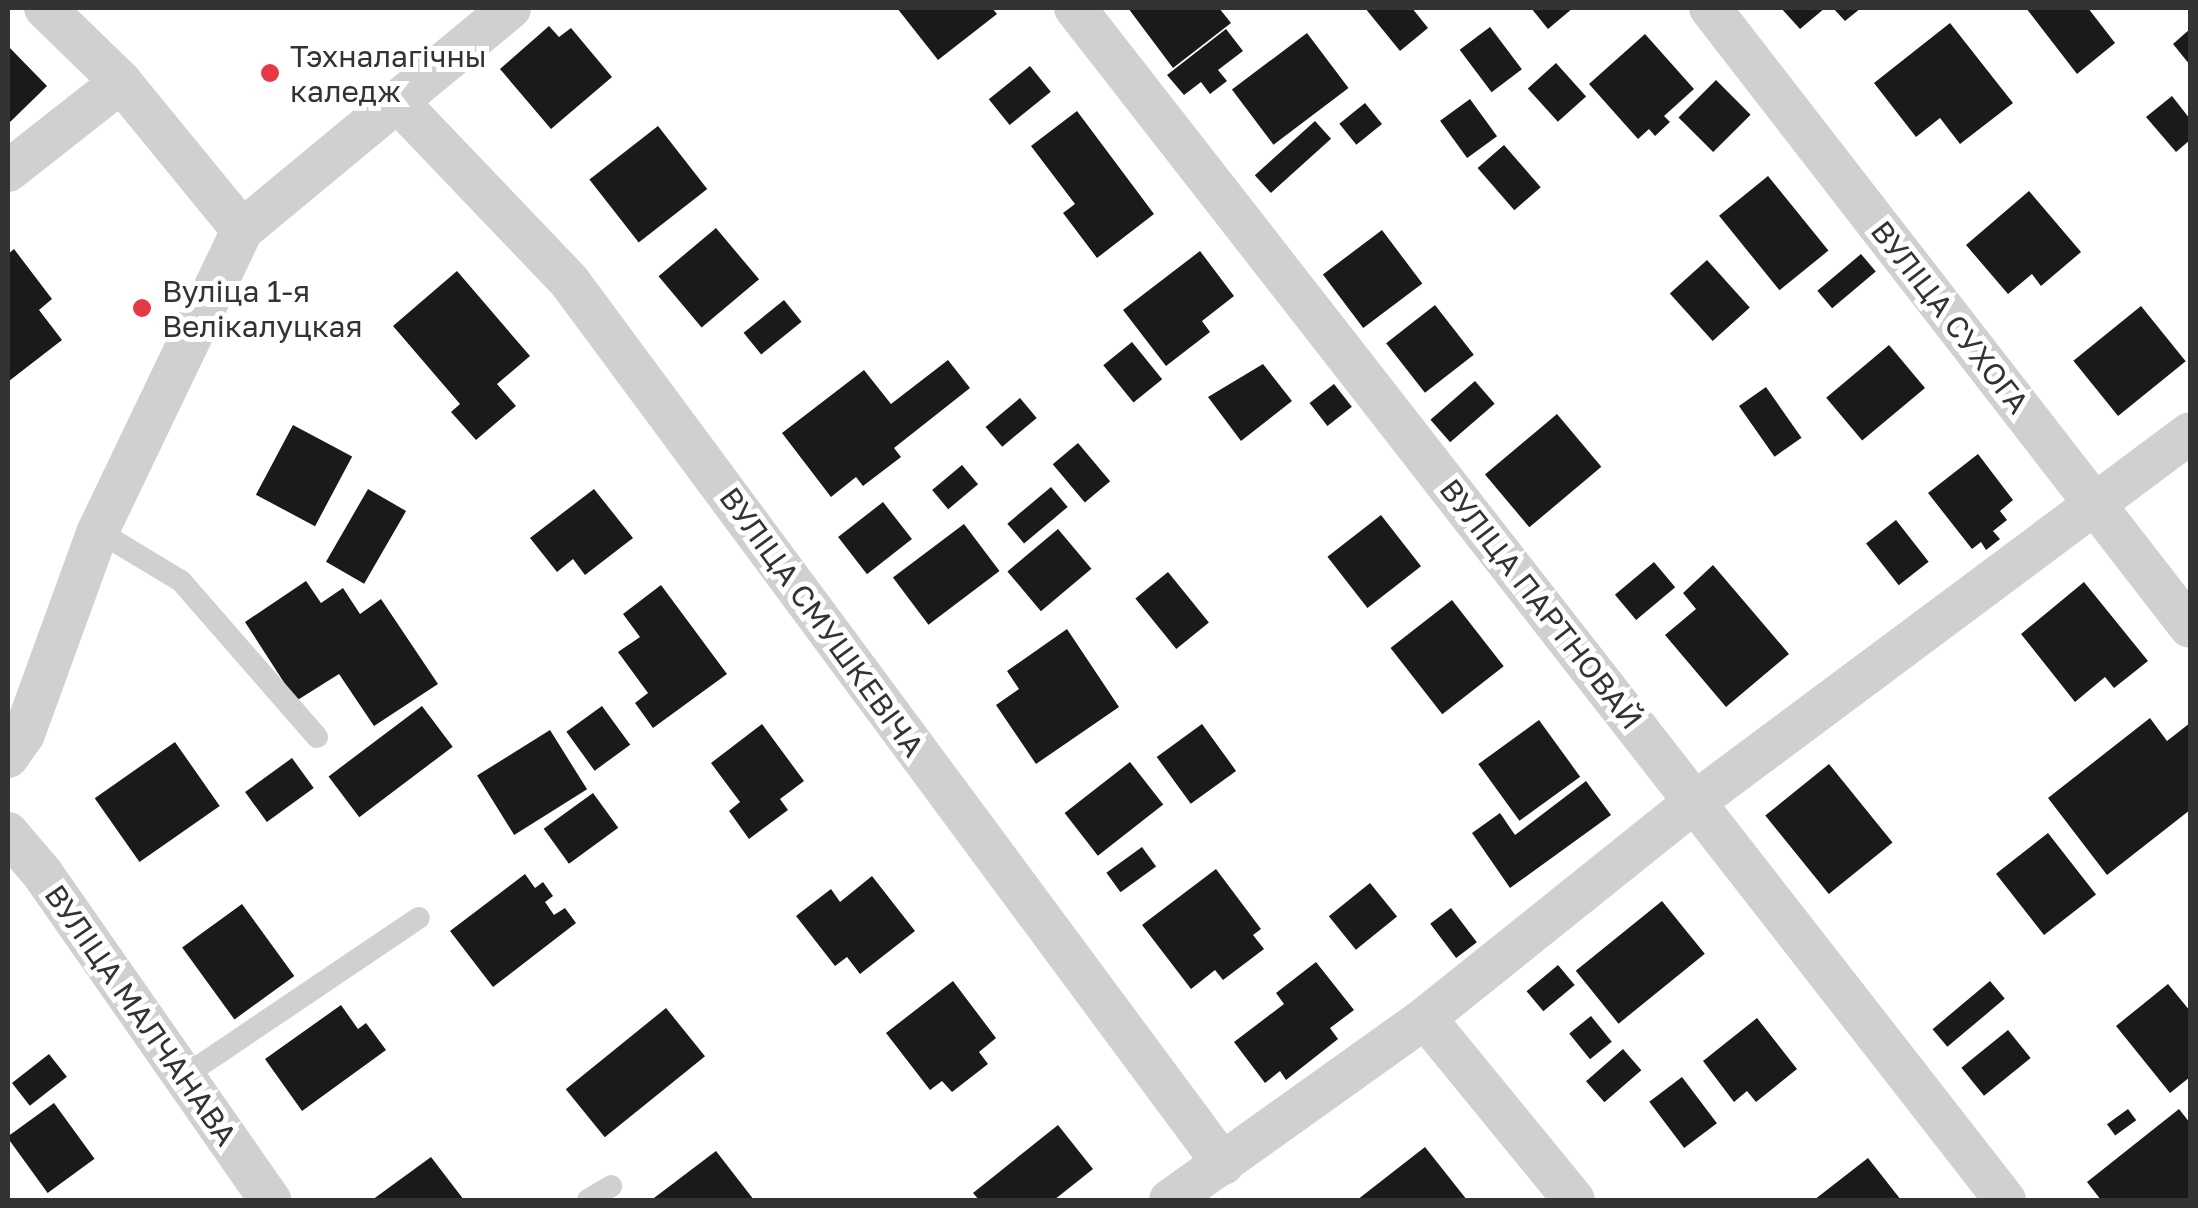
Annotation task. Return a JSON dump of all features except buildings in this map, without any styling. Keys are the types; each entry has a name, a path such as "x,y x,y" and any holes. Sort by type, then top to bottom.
{"street":[{"path":"45,8 121,82 242,230"},
{"path":"8,757 24,734 98,530 242,230 510,8"},
{"name":"ВУЛІЦА ПАРТНОВАЙ","path":"1075,8 2005,1200"},
{"name":"ВУЛІЦА СУХОГА","path":"1710,8 2190,627"},
{"path":"8,171 121,82"},
{"name":"ВУЛІЦА СМУШКЕВІЧА","path":"397,101 570,281 1222,1164"},
{"path":"1170,1200 1425,1018 1696,802 2190,433"},
{"name":"ВУЛІЦА МАЛЧАНАВА","path":"8,833 42,873 180,1079 270,1200"},
{"path":"1425,1018 1574,1200"}],"lane":[{"path":"98,530 181,581 318,736"},
{"path":"180,1079 418,918"},
{"path":"588,1200 611,1186"}],"place":[{"name":"Тэхналагічны каледж","path":"270,73"},
{"name":"Вуліца 1-я Велікалуцкая","path":"142,308"}]}
